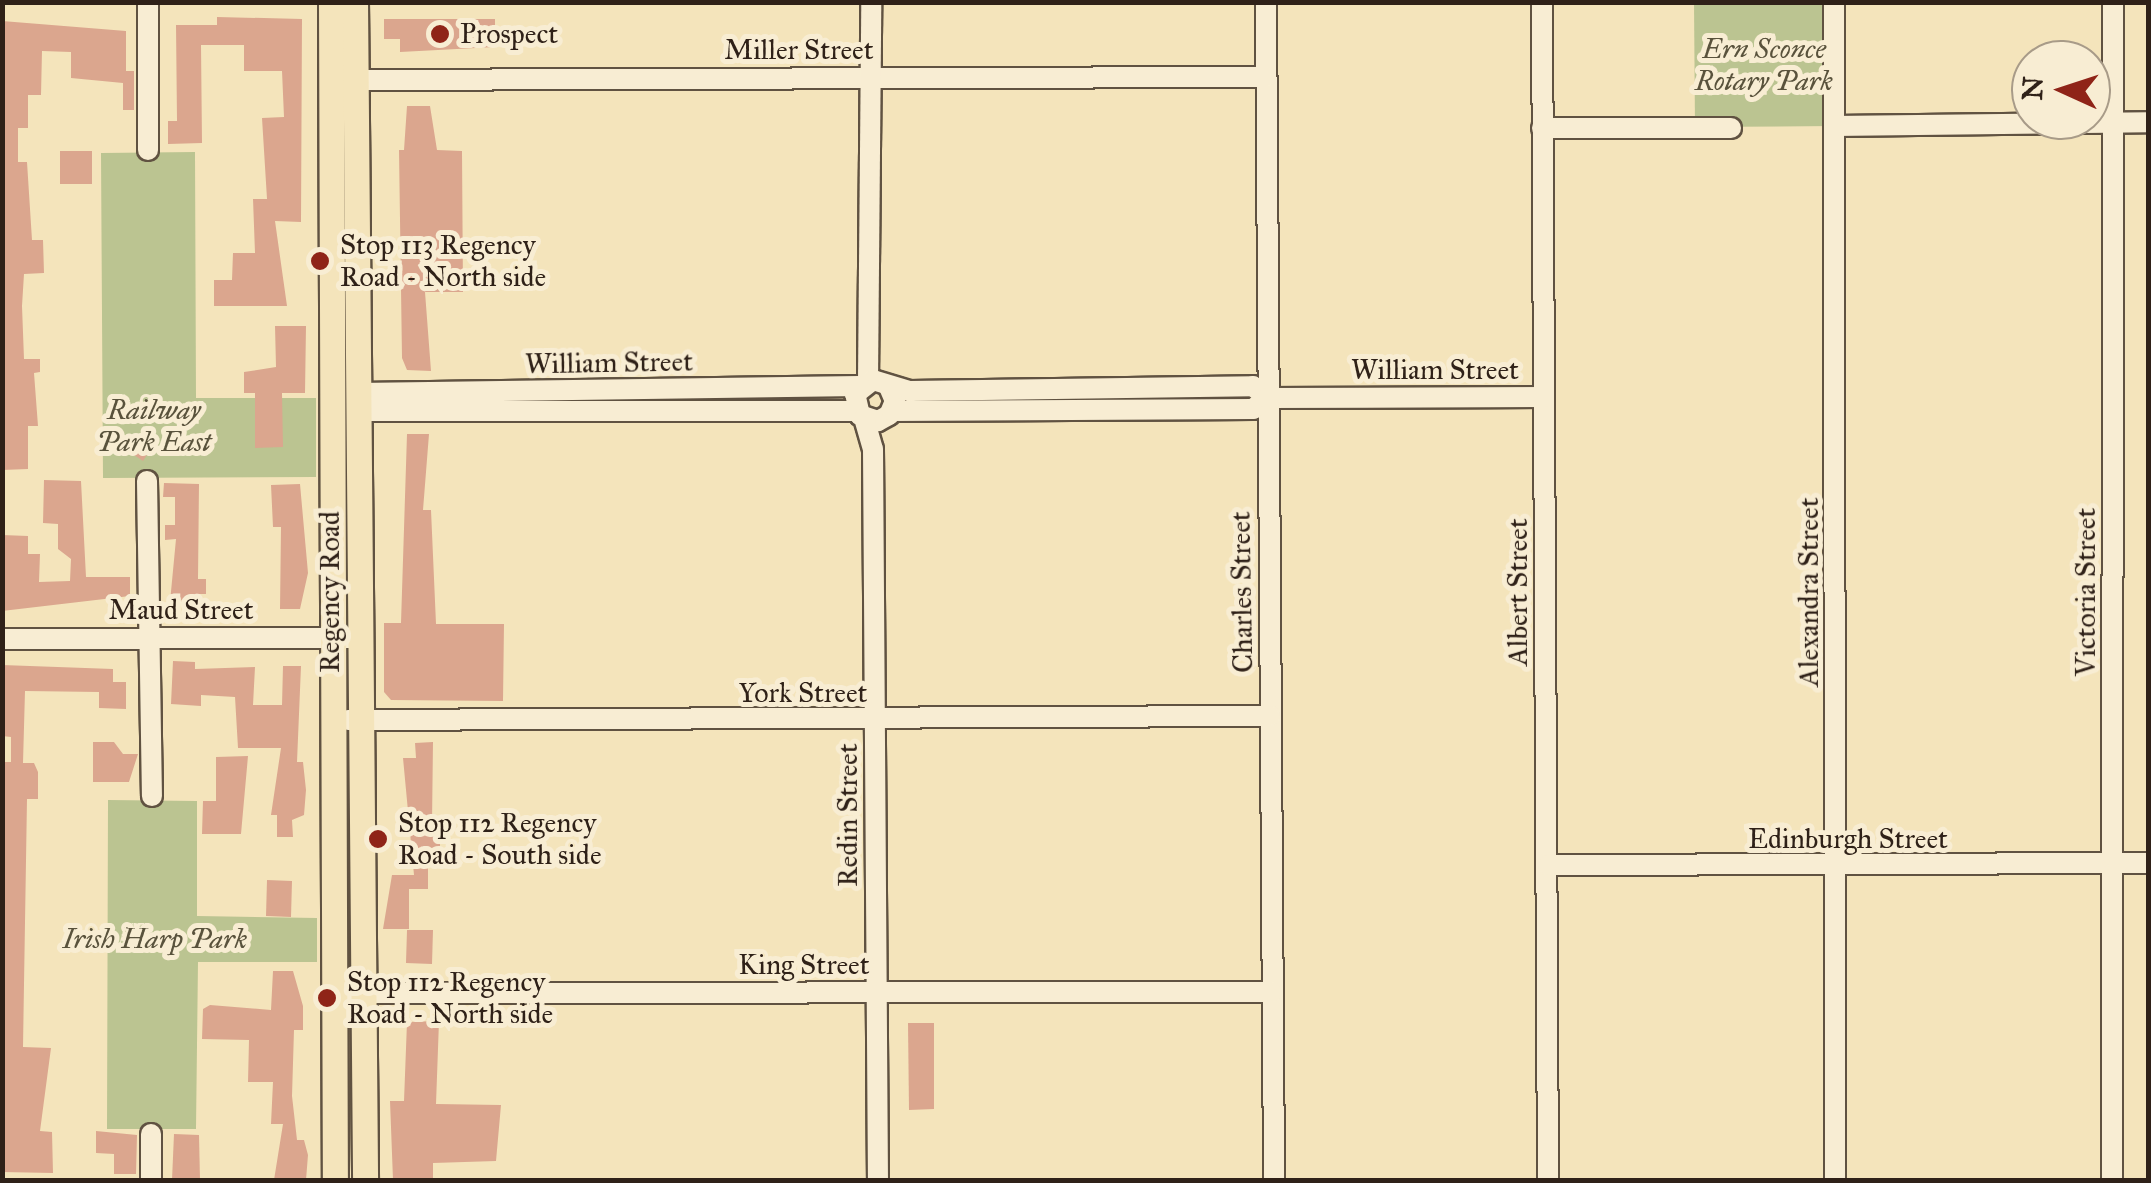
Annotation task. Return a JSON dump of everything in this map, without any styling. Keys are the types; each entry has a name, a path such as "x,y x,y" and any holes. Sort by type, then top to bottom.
{"main road":[{"name":"Regency Road","path":"331,2 344,80 358,402 347,638"},
{"name":"Regency Road","path":"355,2 344,80 347,638 363,993 365,1180"},
{"name":"Regency Road","path":"335,1180 336,993 348,720"}],"street":[{"path":"148,2 148,150"},
{"path":"871,2 874,415"},
{"name":"Charles Street","path":"1266,2 1274,1180"},
{"name":"Albert Street","path":"1542,2 1548,1180"},
{"name":"Alexandra Street","path":"1834,2 1836,1180"},
{"name":"Victoria Street","path":"2112,2 2112,1180"},
{"name":"Miller Street","path":"344,80 1266,76"},
{"path":"1834,126 2148,122"},
{"path":"1542,128 1731,128"},
{"path":"874,415 875,384"},
{"name":"William Street","path":"462,402 875,384 967,388 1253,386 1268,398"},
{"path":"1197,387 1198,409"},
{"path":"967,388 967,411"},
{"path":"816,389 816,412"},
{"name":"William Street","path":"358,402 874,415 1253,409 1268,398 1544,397"},
{"name":"Redin Street","path":"874,415 878,1180"},
{"path":"147,481 152,796"},
{"name":"Maud Street","path":"2,639 347,638"},
{"name":"York Street","path":"348,720 874,721 1270,716"},
{"name":"Edinburgh Street","path":"1548,865 1837,869 2148,863"},
{"name":"King Street","path":"336,993 1272,992"},
{"path":"151,1134 151,1180"}],"green space":[{"name":"Ern Sconce Rotary Park","path":"1694,3 1834,3 1834,126 1695,127"},
{"name":"Railway Park East","path":"195,152 196,398 316,398 316,477 103,478 101,153"},
{"name":"Irish Harp Park","path":"108,800 197,801 197,916 317,918 317,962 198,962 196,1129 107,1129"}],"building":[{"path":"217,17 302,19 301,222 275,221 287,306 214,306 214,280 232,280 233,253 255,253 253,199 267,199 262,118 284,117 282,71 244,71 244,45 201,45 202,143 168,144 168,121 177,121 176,25 217,25"},
{"name":"Prospect","path":"384,19 495,19 495,47 400,52 400,39 384,39"},
{"path":"2,21 126,31 126,71 134,71 134,110 123,110 123,83 71,78 71,52 42,51 41,95 28,95 28,128 18,128 18,162 27,162 32,240 43,240 44,273 24,274 22,306 24,359 40,359 40,372 34,373 38,426 28,426 28,469 2,470"},
{"path":"407,106 430,106 437,150 462,151 463,292 425,292 431,371 407,370 402,358 399,150 404,150"},
{"path":"60,151 92,151 92,184 60,184"},
{"path":"275,326 306,326 305,393 282,393 283,447 255,448 255,393 244,393 244,372 276,367"},
{"path":"139,434 154,444 143,461 128,451"},
{"path":"407,434 429,434 423,510 431,510 436,624 504,624 503,701 391,700 384,692 384,623 401,623"},
{"path":"44,480 81,481 86,577 130,577 130,596 2,611 2,535 28,536 28,554 40,554 39,582 70,581 71,559 58,549 58,524 43,523"},
{"path":"164,483 199,484 198,579 206,579 206,594 198,594 198,602 170,602 176,539 165,540 165,525 175,525 175,497 163,497"},
{"path":"300,484 308,573 300,609 280,609 281,527 273,527 271,485"},
{"path":"173,661 195,662 195,669 255,667 253,705 282,705 283,666 301,666 297,762 303,762 306,790 304,815 292,820 293,837 277,837 277,815 271,815 281,748 238,748 235,697 201,695 201,706 171,704"},
{"path":"2,665 113,669 113,682 126,682 126,709 99,708 99,692 25,691 23,763 34,763 38,772 38,799 27,799 23,1047 51,1048 40,1131 52,1132 53,1173 2,1172 2,762 11,762 11,737 2,736"},
{"path":"93,742 114,742 123,754 138,754 129,782 93,782"},
{"path":"433,742 432,824 440,824 440,852 428,852 428,889 409,889 409,929 383,929 392,875 414,875 403,758 416,758 415,743"},
{"path":"248,756 241,834 202,834 203,801 216,801 216,757"},
{"path":"267,880 292,881 291,917 266,916"},
{"path":"407,930 433,930 432,964 406,963"},
{"path":"273,971 293,971 303,1006 303,1030 294,1030 292,1096 297,1140 304,1140 308,1155 306,1180 274,1180 283,1124 271,1124 273,1082 248,1082 249,1040 202,1039 203,1009 210,1005 271,1010"},
{"path":"439,1021 436,1104 501,1105 496,1161 433,1163 433,1180 393,1180 390,1101 404,1101 407,1022"},
{"path":"908,1023 934,1023 934,1109 909,1110"},
{"path":"96,1131 137,1135 136,1174 114,1174 114,1154 96,1153"},
{"path":"174,1134 199,1135 200,1180 172,1180"}],"place":[{"name":"Prospect","path":"440,34"},
{"name":"Stop 113 Regency Road - North side","path":"320,261"},
{"name":"Stop 112 Regency Road - South side","path":"378,839"},
{"name":"Stop 112 Regency Road - North side","path":"327,998"}]}
